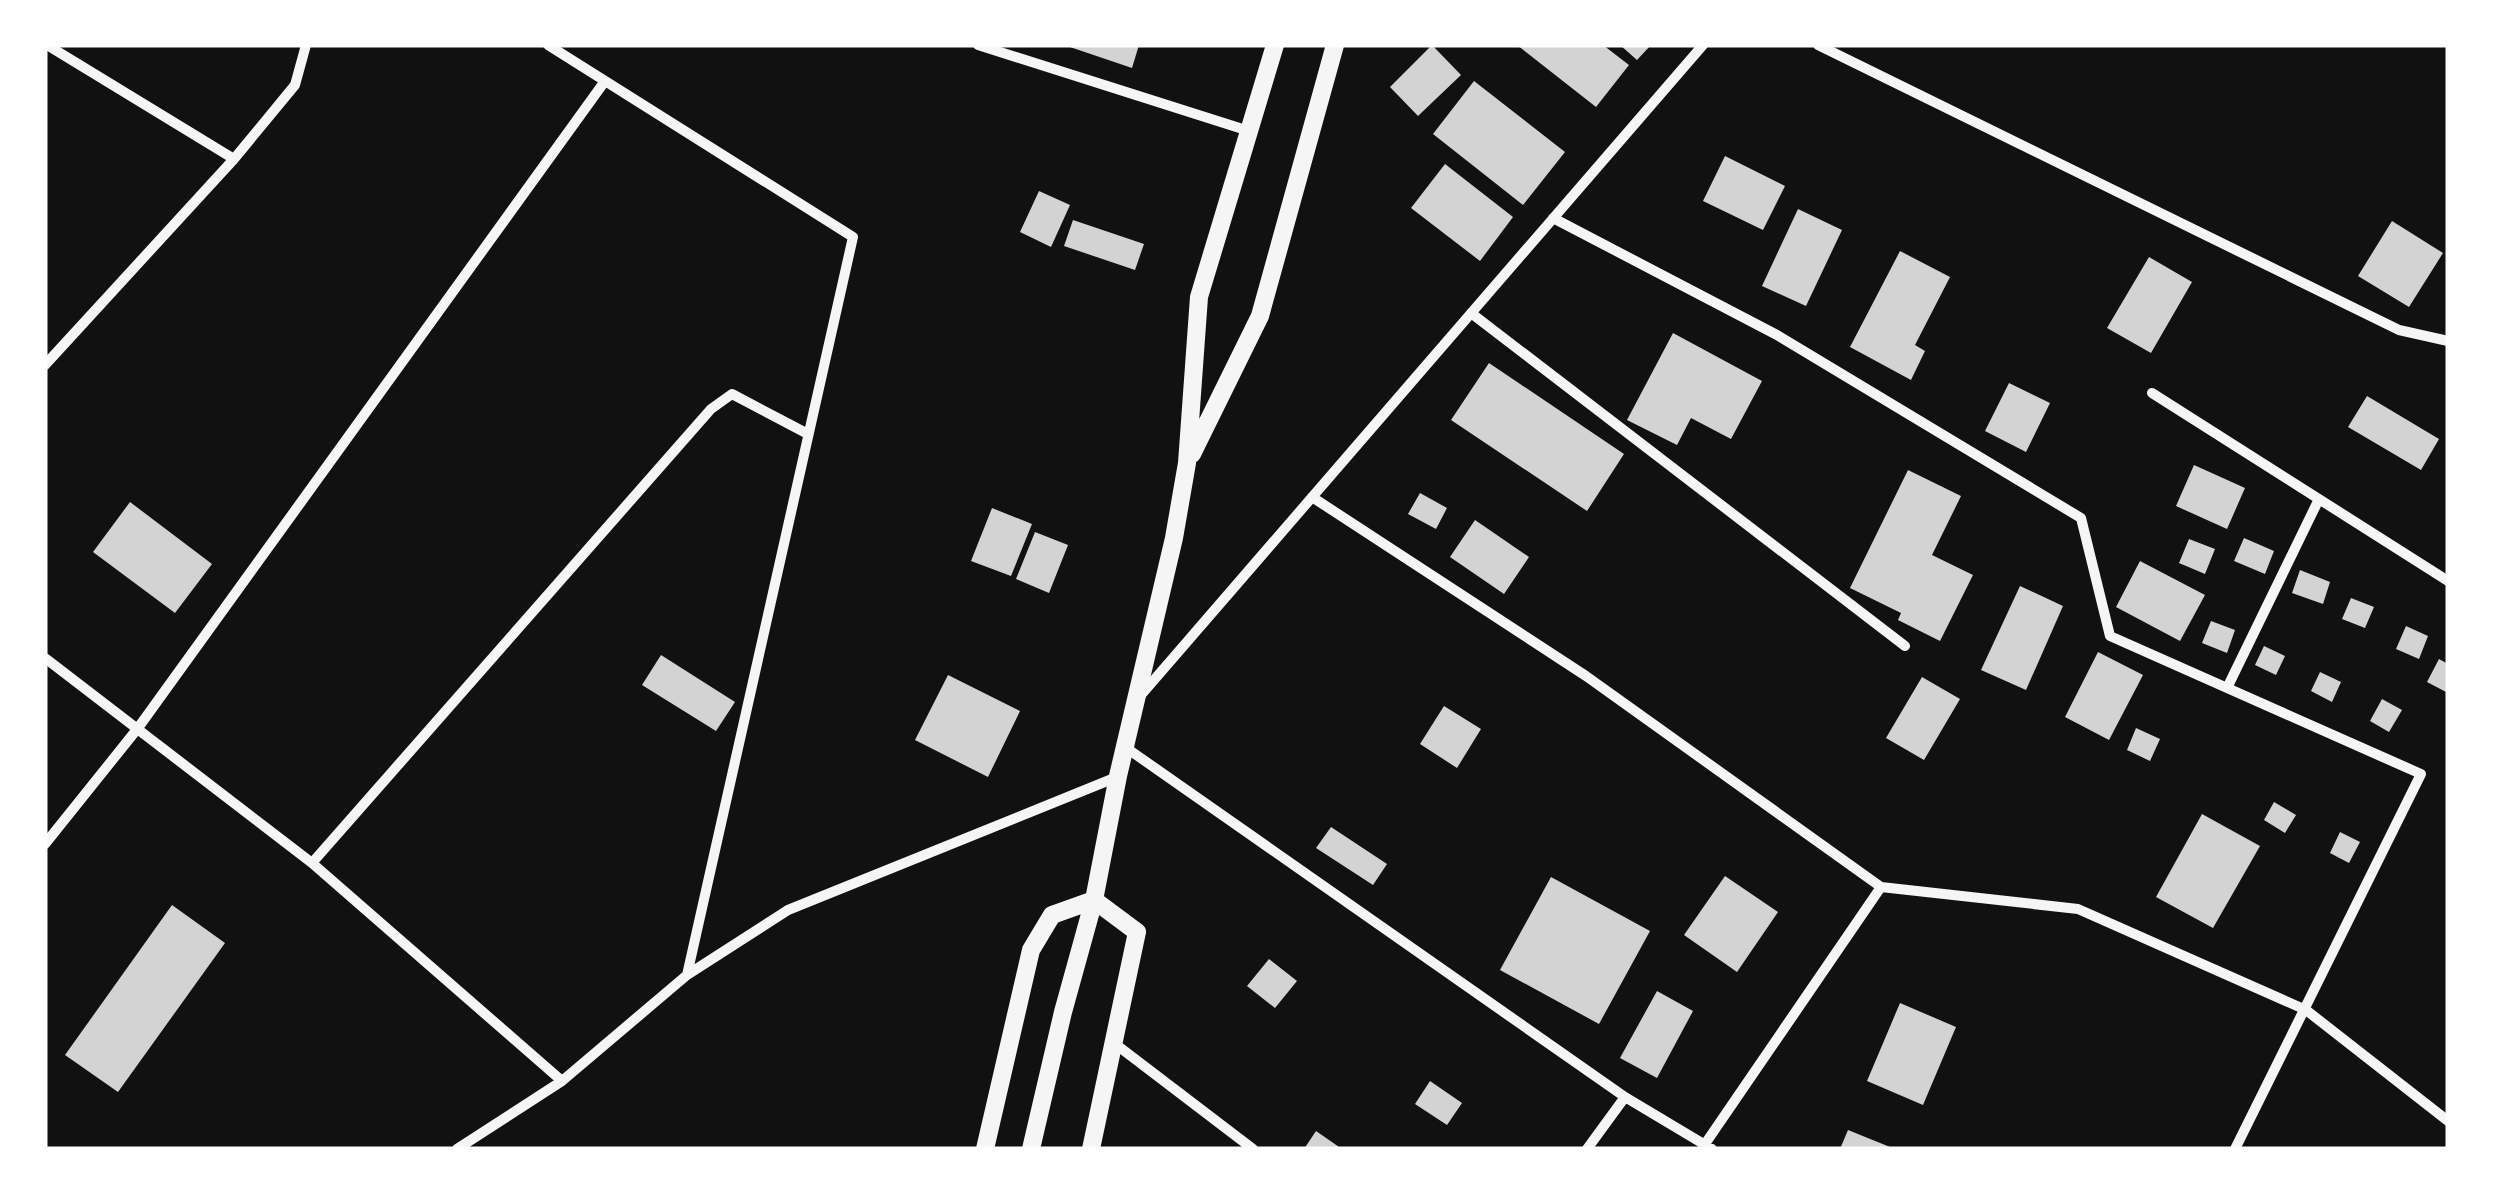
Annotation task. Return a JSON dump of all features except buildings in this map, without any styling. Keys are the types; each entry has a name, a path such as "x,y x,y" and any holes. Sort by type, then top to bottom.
{"street":[{"path":"47,45 234,159"},
{"path":"47,360 234,159 294,85 306,45"},
{"path":"548,45 853,237 687,975"},
{"path":"978,45 1249,131"},
{"path":"1031,1149 1094,900 1118,776 1174,538 1187,463 1198,298 1275,45"},
{"path":"1187,463 1260,316 1335,45"},
{"path":"1136,701 1703,45"},
{"path":"1818,45 2399,330 2448,340"},
{"path":"45,844 138,728 605,81"},
{"path":"1552,218 1777,336 2081,518 2110,636 2421,774 2235,1149"},
{"path":"1470,313 1905,646"},
{"path":"2152,393 2448,580"},
{"path":"312,863 711,409 732,394 808,434"},
{"path":"1312,498 1586,676 1881,888 2078,909 2306,1010 2448,1121"},
{"path":"2228,686 2319,499"},
{"path":"45,658 312,863 562,1081"},
{"path":"1125,747 1626,1097 1708,1146 1881,888"},
{"path":"457,1149 562,1081 687,975 788,910 1118,776"},
{"path":"1091,1149 1137,932 1094,900"},
{"path":"984,1149 1032,950 1052,915 1094,900"},
{"path":"1114,1043 1253,1149"},
{"path":"1587,1149 1626,1097"}]}
